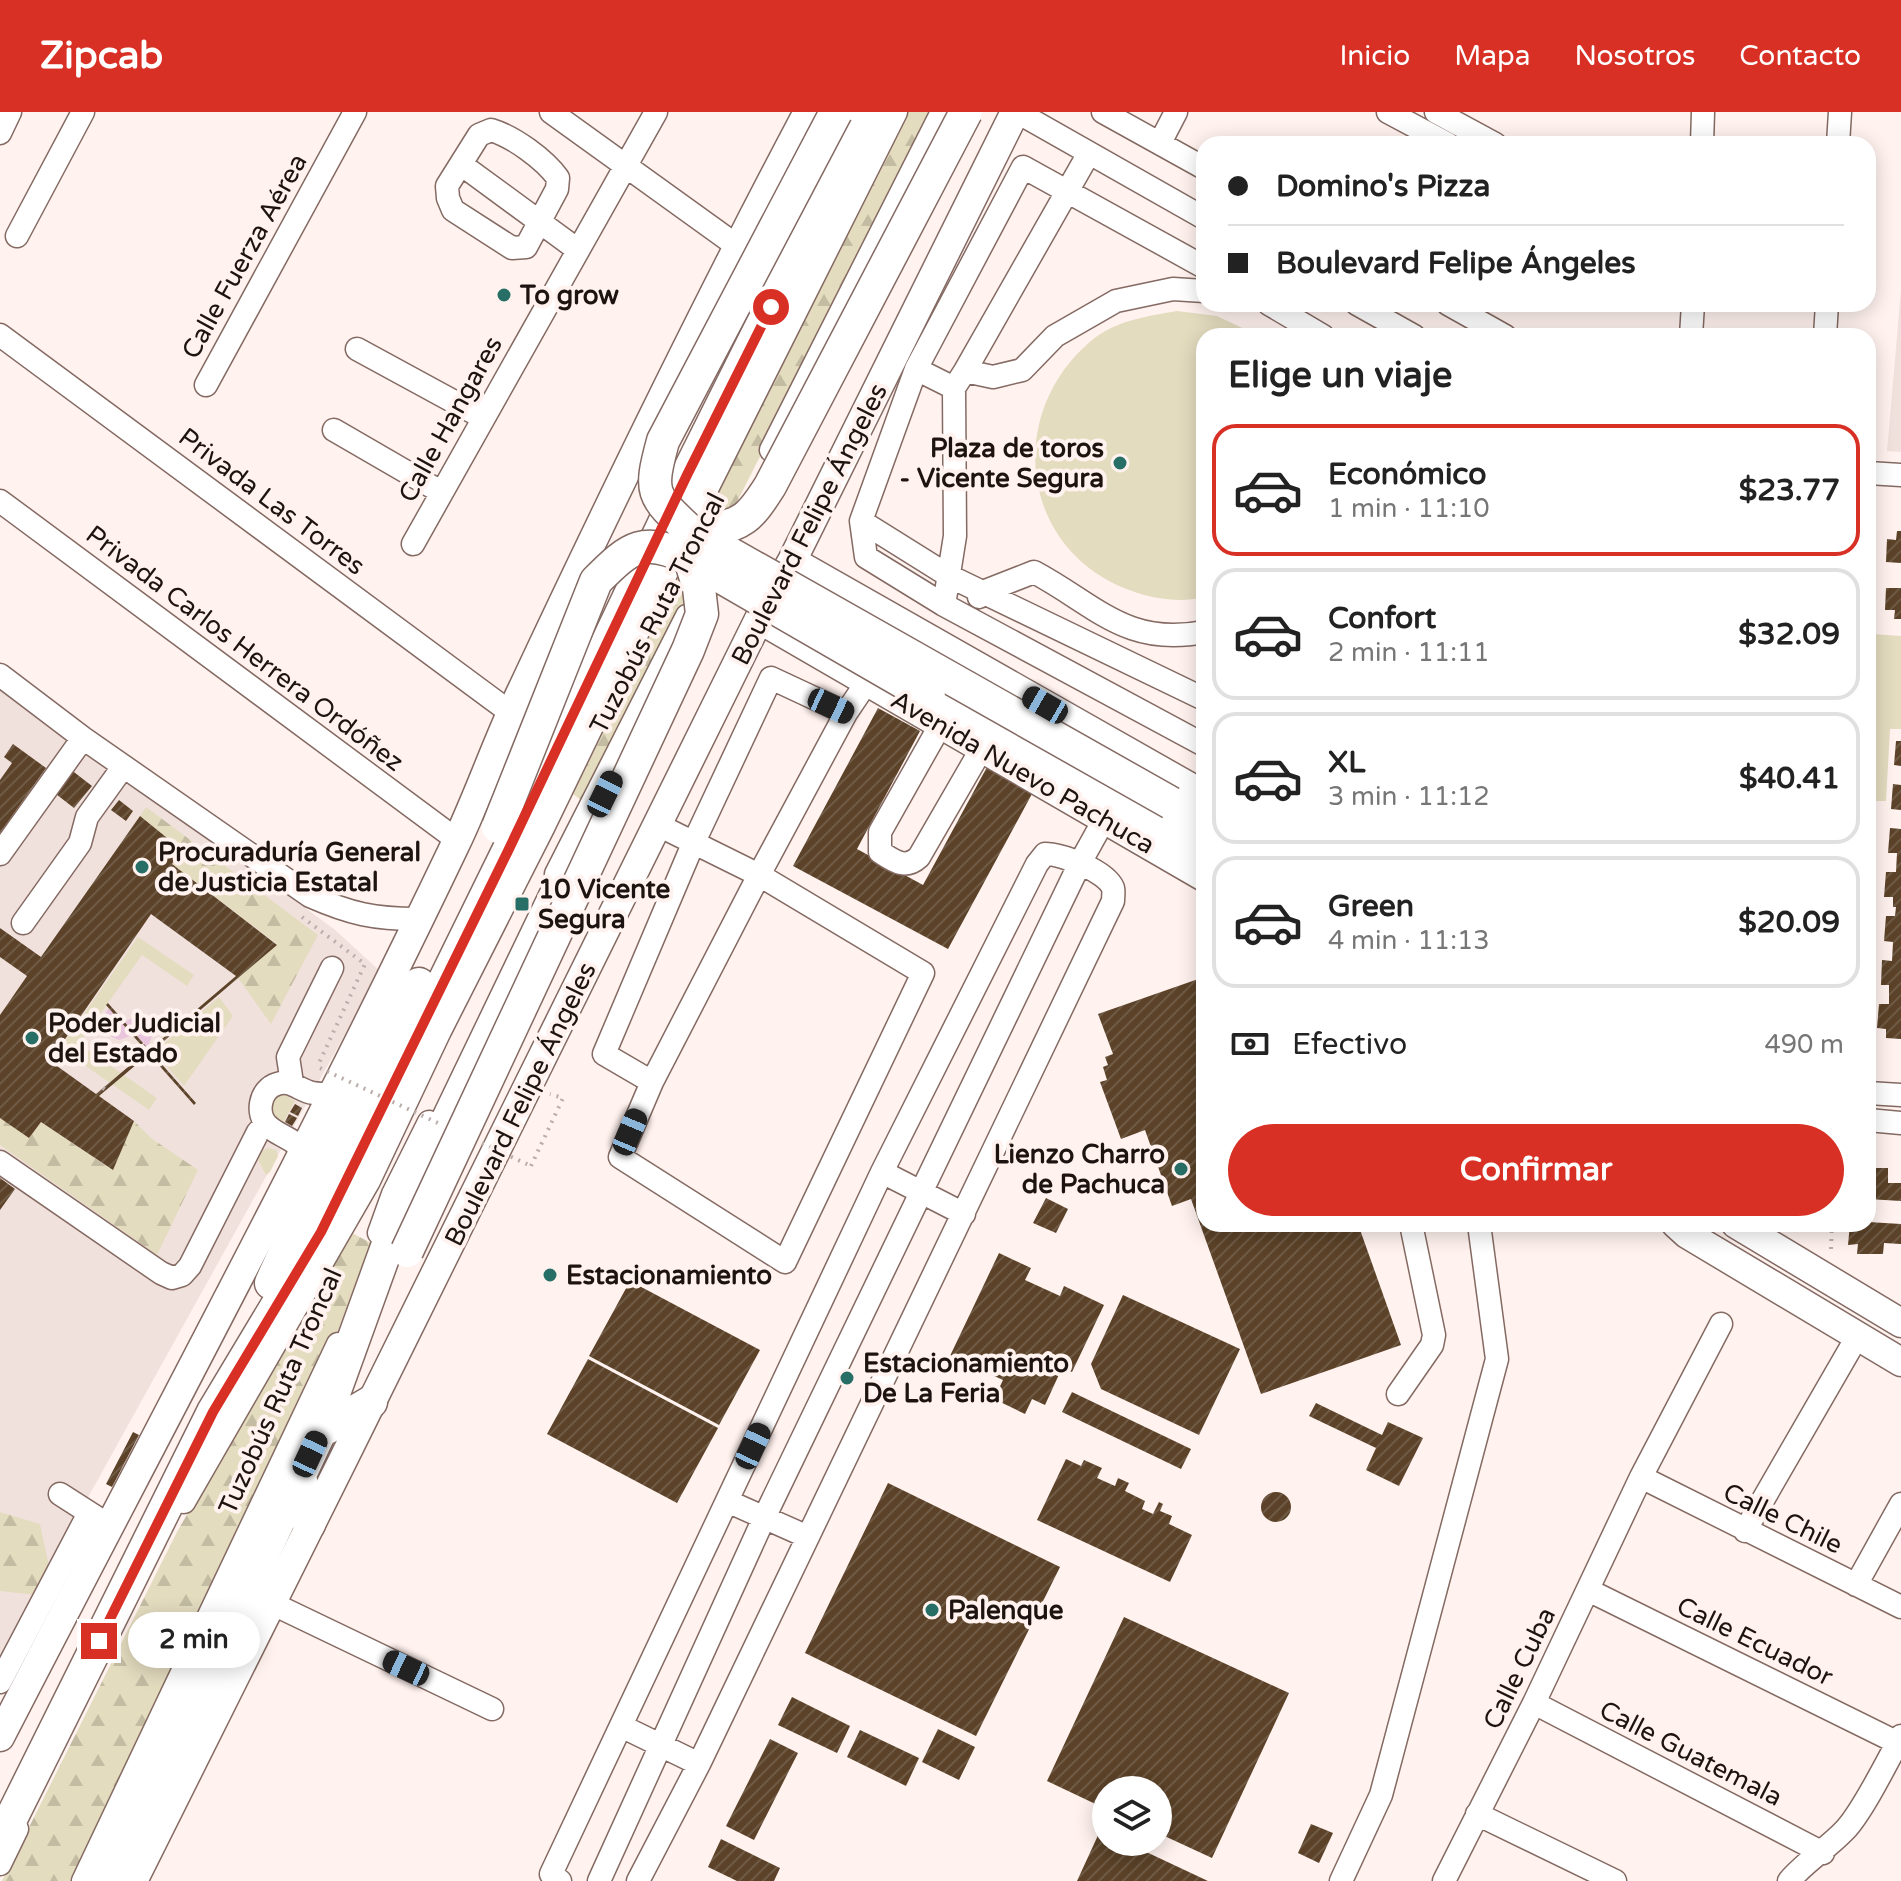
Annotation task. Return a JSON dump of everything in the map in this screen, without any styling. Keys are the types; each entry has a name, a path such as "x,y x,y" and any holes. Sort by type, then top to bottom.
{"highway":[{"path":"355,1334 389,1287 407,1251 688,650 702,614 695,547 690,531 660,503 654,477 663,441 836,112"},
{"path":"213,1412 321,1232 508,851 687,475 868,112"},
{"path":"103,1881 246,1591 320,1432 388,1244 720,556 950,112"},
{"path":"695,547 739,523 753,512 762,499 966,112"},
{"path":"2,1854 213,1412 300,1219 498,827 596,581 623,554 650,545 695,547 1164,814"},
{"path":"320,1432 371,1402"},
{"path":"300,1475 309,1524"}],"main road":[{"path":"0,1737 99,1519 303,1153 312,1085 418,919 457,840 511,713 737,246 808,112"},
{"name":"Boulevard Felipe Ángeles","path":"133,1881 759,619 792,561 1016,112"},
{"path":"792,561 1196,790"},
{"path":"801,644 807,609 832,584"},
{"name":"Avenida Nuevo Pachuca","path":"759,619 1196,872"},
{"path":"1164,814 1196,820"},
{"path":"1164,814 1196,845"},
{"path":"1685,1232 1901,1362"},
{"path":"1749,1232 1901,1323"}],"street":[{"path":"0,133 10,112"},
{"path":"17,236 83,112"},
{"name":"Calle Fuerza Aérea","path":"206,385 355,112"},
{"path":"551,112 737,246"},
{"name":"Calle Hangares","path":"413,544 656,112"},
{"name":"Tuzobús Ruta Troncal","path":"2,1854 175,1518 369,1181 440,1031 896,112"},
{"name":"Tuzobús Ruta Troncal","path":"83,1881 343,1333 393,1194 942,112"},
{"path":"1016,112 1196,213"},
{"path":"1103,112 1196,163"},
{"path":"1160,143 1176,112"},
{"path":"1388,112 1449,136"},
{"path":"1436,112 1453,136"},
{"path":"1702,136 1703,112"},
{"path":"1838,136 1840,112"},
{"path":"491,130 503,133 552,169 558,178 557,189 526,247 512,248 453,210 447,186 462,165 479,135 491,130"},
{"path":"952,610 949,576 955,536 959,380 1089,153"},
{"path":"462,165 578,250"},
{"path":"1196,263 1023,167 916,369 861,521 866,557 952,610 1196,741"},
{"path":"916,369 959,380 1022,370 1055,336 1116,301 1173,289 1196,290"},
{"path":"1282,312 1310,328"},
{"path":"1371,312 1400,328"},
{"path":"1462,312 1491,328"},
{"name":"Privada Las Torres","path":"0,335 511,713"},
{"path":"357,349 482,417"},
{"path":"334,430 441,492"},
{"path":"1876,473 1901,475"},
{"name":"Privada Carlos Herrera Ordóñez","path":"0,501 457,840"},
{"path":"861,521 949,576 1196,695"},
{"path":"952,610 983,592 1034,572 1067,590 1107,619 1144,633 1196,634"},
{"path":"0,675 123,767 310,896 348,913 384,919 418,919"},
{"path":"652,1082 604,1054 693,844 771,678 846,713"},
{"path":"658,825 759,875 923,973 785,1262 620,1157 652,1082 759,875 846,713 867,682"},
{"path":"941,724 880,832 880,852 899,864 912,864 919,857 982,748"},
{"path":"0,854 83,738"},
{"path":"23,923 80,843 87,817 123,767"},
{"path":"599,1881 764,1518 1080,863 1105,818"},
{"path":"560,1881 551,1874 882,1172 1037,864 1045,854 1055,854 1080,863 1108,881 1113,889 1113,901 699,1764 638,1881"},
{"path":"312,1085 288,1057 332,968"},
{"path":"303,1153 294,1141 267,1125 261,1113 261,1100 268,1089 278,1083 312,1085"},
{"path":"1876,1093 1901,1095"},
{"path":"1876,1121 1901,1123"},
{"path":"0,1162 172,1278 182,1275 190,1266 258,1132 267,1125"},
{"path":"882,1172 964,1214"},
{"path":"1398,1394 1432,1345 1434,1335 1413,1232"},
{"path":"1341,1881 1381,1795 1497,1359 1480,1232"},
{"name":"Calle Cuba","path":"1444,1881 1534,1703 1641,1477 1721,1324"},
{"path":"1745,1531 1857,1337"},
{"name":"Calle Chile","path":"1641,1477 1901,1607"},
{"path":"0,1682 99,1519 60,1494"},
{"path":"727,1501 808,1537"},
{"path":"1856,1585 1901,1504"},
{"name":"Calle Ecuador","path":"1588,1590 1899,1739"},
{"path":"271,1603 492,1709"},
{"name":"Calle Guatemala","path":"1534,1703 1823,1853"},
{"path":"621,1726 699,1764"},
{"path":"1789,1881 1849,1826 1899,1739"},
{"path":"1477,1814 1615,1881"}],"path":[{"path":"300,915 365,964 312,1085"},
{"path":"320,1068 439,1123"},
{"path":"479,1141 531,1166 563,1098 551,1092 544,1106"},
{"path":"1831,1249 1832,1232"}],"shaded area":[{"path":"1901,290 1901,452 1887,451"},
{"path":"0,685 334,929 380,971 0,1656"},
{"path":"109,1008 133,1035 119,1040 112,1037 104,1023"},
{"path":"136,1016 151,1028 147,1047 124,1022"}],"green space":[{"path":"903,112 934,112 585,803 573,794 620,697 665,588"},
{"name":"Plaza de toros - Vicente Segura","path":"1177,311 1217,316 1242,328 1196,328 1196,598 1168,599 1140,594 1094,572 1065,545 1046,512 1036,476 1036,438 1046,401 1066,367 1096,337 1114,326"},
{"path":"1876,634 1901,636 1901,729 1890,729 1886,801 1876,801"},
{"path":"146,807 318,935 271,1024 238,978 277,944 172,864 182,850 140,816"},
{"path":"138,937 194,975 187,986 142,955 79,1044 157,1098 149,1110 60,1048"},
{"path":"219,997 233,1016 184,1086 154,1052"},
{"path":"281,1093 295,1101 283,1123 270,1115 269,1098"},
{"path":"0,1118 41,1122 112,1170 134,1121 151,1138 198,1170 157,1255 0,1145"},
{"path":"269,1148 276,1150 278,1156 266,1175 258,1160 262,1151"},
{"path":"350,1232 371,1243 335,1338 79,1881 2,1881 178,1530"},
{"path":"0,1512 40,1524 50,1571 36,1595 0,1591"}],"building":[{"path":"1897,531 1901,531 1901,563 1886,562 1887,539 1896,540"},
{"path":"1886,588 1901,588 1901,619 1894,619 1895,610 1885,610"},
{"path":"878,708 920,731 857,849 923,885 987,767 1033,792 948,949 793,866"},
{"path":"1896,741 1901,741 1901,766 1894,765"},
{"path":"13,744 46,768 0,833 0,780 12,763 4,757"},
{"path":"70,769 92,786 74,808 52,791"},
{"path":"1893,784 1901,785 1901,810 1891,809"},
{"path":"119,800 133,811 126,821 111,810"},
{"path":"140,816 182,850 172,864 277,945 151,1052 196,1103 194,1105 149,1054 99,1096 134,1121 113,1170 41,1122 29,1138 0,1118 0,1015 27,976 0,957 0,928 41,957","holes":["151,914 236,976 149,1050 144,1044 142,1046 147,1051 96,1094 50,1061"]},
{"path":"1890,828 1901,829 1901,1039 1886,1038 1886,1029 1877,1028 1879,1004 1889,1004 1889,985 1881,985 1882,960 1892,961 1893,942 1884,941 1886,916 1895,916 1896,907 1893,907 1893,897 1884,897 1886,872 1896,872 1897,853 1888,853"},
{"name":"Lienzo Charro de Pachuca","path":"1196,980 1196,1213 1191,1199 1172,1206 1145,1130 1121,1139 1100,1082 1107,1080 1103,1067 1108,1065 1105,1057 1113,1054 1098,1014"},
{"path":"108,1003 143,1043 141,1045 106,1005"},
{"path":"295,1104 302,1108 298,1116 290,1112"},
{"path":"289,1114 297,1118 292,1126 285,1122"},
{"path":"1876,1168 1888,1168 1888,1183 1901,1183 1901,1201 1876,1199"},
{"path":"0,1178 15,1189 0,1210"},
{"path":"1046,1198 1068,1209 1056,1233 1033,1223"},
{"path":"1876,1222 1901,1224 1901,1244 1884,1243 1883,1254 1857,1254 1858,1244 1848,1245 1849,1232 1876,1232"},
{"name":"Lienzo Charro de Pachuca","path":"1203,1232 1361,1232 1401,1345 1261,1394"},
{"path":"999,1253 1031,1268 1025,1280 1060,1296 1064,1286 1104,1305 1072,1372 1062,1368 1045,1405 1032,1399 1025,1414 994,1399 1003,1380 950,1356"},
{"path":"630,1281 760,1350 719,1425 589,1356"},
{"path":"1123,1295 1240,1349 1199,1435 1101,1389 1091,1364"},
{"path":"588,1359 718,1428 677,1503 547,1434"},
{"path":"1072,1392 1191,1449 1181,1469 1062,1412"},
{"path":"1316,1403 1382,1435 1388,1422 1423,1438 1399,1486 1366,1470 1376,1448 1309,1416"},
{"path":"133,1432 139,1435 112,1487 106,1484"},
{"path":"1066,1459 1081,1466 1084,1460 1102,1468 1097,1478 1115,1486 1118,1478 1129,1483 1125,1491 1145,1501 1142,1509 1153,1514 1159,1502 1163,1504 1160,1511 1172,1516 1169,1524 1192,1535 1170,1582 1037,1520"},
{"name":"Palenque","path":"888,1483 1060,1567 976,1736 805,1653"},
{"path":"1276,1492 1287,1496 1291,1507 1287,1518 1276,1522 1265,1518 1261,1507 1265,1496"},
{"path":"1124,1617 1289,1693 1212,1858 1172,1839 1172,1776 1092,1776 1092,1802 1047,1781"},
{"path":"792,1697 850,1726 837,1753 778,1725"},
{"path":"938,1729 975,1747 959,1780 922,1762"},
{"path":"860,1730 919,1758 906,1786 847,1757"},
{"path":"770,1739 798,1753 754,1840 726,1826"},
{"path":"1311,1824 1333,1833 1319,1863 1298,1853"},
{"path":"721,1839 780,1868 774,1881 737,1881 708,1867"},
{"path":"1092,1848 1092,1856 1155,1856 1208,1881 1077,1881"}],"place":[{"name":"To grow","path":"504,295"},
{"name":"Plaza de toros - Vicente Segura","path":"1120,463"},
{"name":"Procuraduría General de Justicia Estatal","path":"142,867"},
{"name":"10 Vicente Segura","path":"522,904"},
{"name":"Poder Judicial del Estado","path":"32,1038"},
{"name":"Lienzo Charro de Pachuca","path":"1181,1169"},
{"name":"Estacionamiento","path":"550,1275"},
{"name":"Estacionamiento De La Feria","path":"847,1378"},
{"name":"Palenque","path":"932,1610"}],"route":[{"path":"99,1641 213,1412 321,1232 771,307"}]}
